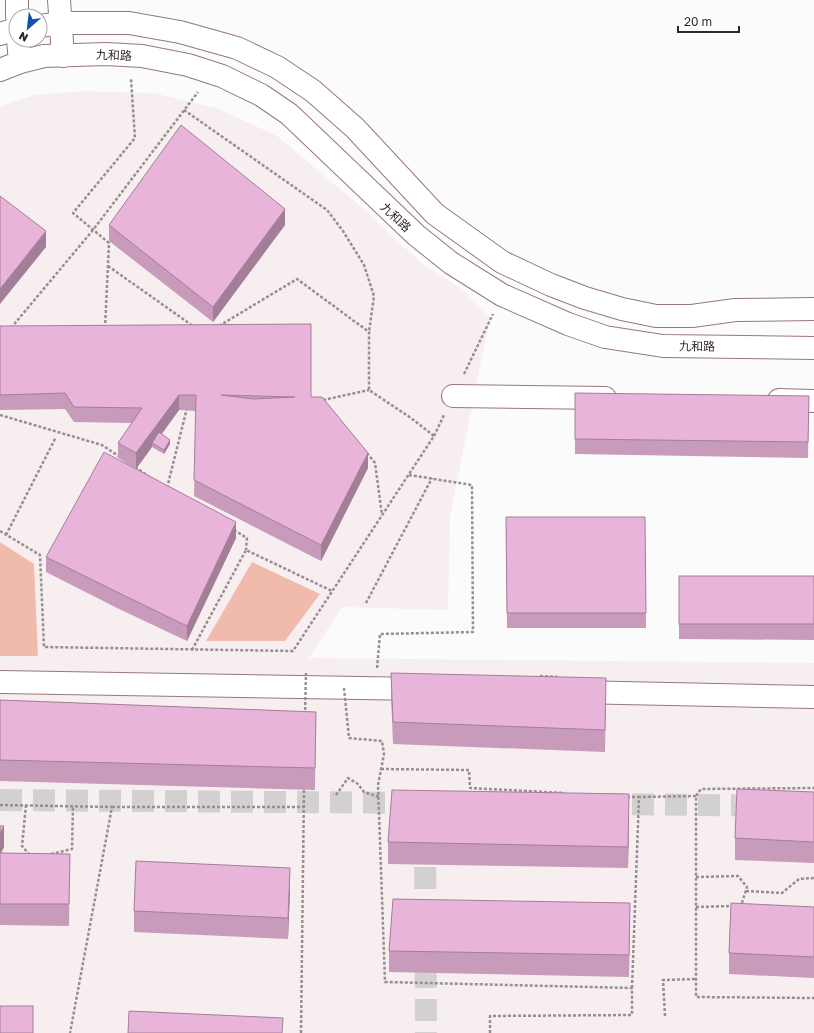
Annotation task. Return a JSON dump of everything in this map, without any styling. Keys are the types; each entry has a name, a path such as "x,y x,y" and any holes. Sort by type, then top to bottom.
{"street":[{"path":"59,0 50,24 63,56"},
{"path":"50,24 129,23 180,32 237,48 277,67 313,91 355,128 435,214 502,262 584,298 622,309 656,316 692,316 735,310 814,309"},
{"path":"19,48 20,62"},
{"name":"九和路","path":"0,70 20,62 44,56 106,54 142,56 188,65 222,76 261,94 288,114 416,235 451,263 502,295 568,324 605,337 663,346 814,348"},
{"path":"453,396 626,398"},
{"path":"759,400 814,401"},
{"path":"0,682 305,680 344,688 439,690"},
{"path":"559,692 814,696"}],"path":[{"path":"105,328 109,243 73,213 135,138 131,79"},
{"path":"8,332 93,230 198,92"},
{"path":"184,110 327,210 343,231 364,264 374,296 369,332 370,390"},
{"path":"108,266 199,330"},
{"path":"218,326 297,279 369,332"},
{"path":"0,531 40,555 44,647 293,651 434,436 502,295"},
{"path":"323,400 370,390 434,436"},
{"path":"173,492 166,488 188,402"},
{"path":"0,415 102,445 122,458"},
{"path":"6,535 56,437"},
{"path":"366,452 375,463 382,515"},
{"path":"134,466 154,479"},
{"path":"377,674 380,634 473,632 472,485 409,475"},
{"path":"366,603 432,478"},
{"path":"192,650 246,550 247,538 234,529"},
{"path":"246,550 332,591"},
{"path":"305,680 305,719"},
{"path":"344,688 349,738 382,741 384,754 378,785 378,797 385,982 632,988"},
{"path":"381,769 468,770 470,788 570,794"},
{"path":"336,795 348,778 358,784 364,792 378,797"},
{"path":"301,1033 304,783"},
{"path":"814,788 701,789 696,796 696,997 814,998"},
{"path":"624,796 696,796"},
{"path":"490,1033 490,1016 632,1015 639,797"},
{"path":"0,805 304,807"},
{"path":"26,805 22,846 30,855 36,856"},
{"path":"48,855 72,849 74,806"},
{"path":"70,1033 112,806"},
{"path":"696,877 738,876 746,887 742,906 696,907"},
{"path":"746,891 782,893 800,879 814,878"},
{"path":"665,1016 662,980 696,979"}],"shaded area":[{"path":"83,91 154,93 219,109 277,136 365,210 420,262 462,289 490,317 450,517 448,610 342,607 309,658 814,663 814,1033 0,1033 0,656 38,656 34,564 0,542 0,106 35,95"},
{"path":"0,542 34,564 38,656 0,656"},
{"path":"252,562 320,594 285,641 206,641"}],"building":[{"path":"181,125 285,209 213,307 109,225"},
{"path":"0,196 46,231 0,289"},
{"path":"311,324 311,397 322,397 368,453 321,545 194,480 196,395 179,395 136,453 118,443 142,408 74,407 65,393 0,395 0,326","holes":["221,395 295,397 253,399"]},
{"path":"575,393 809,396 808,442 575,439"},
{"path":"159,432 170,440 164,450 152,443"},
{"path":"104,452 236,522 187,626 46,557"},
{"path":"506,517 645,517 646,613 507,613"},
{"path":"679,576 814,576 814,624 679,624"},
{"path":"391,673 606,678 605,730 393,722"},
{"path":"0,700 316,712 315,768 0,760"},
{"path":"737,789 814,792 814,842 735,838"},
{"path":"392,790 629,794 628,847 388,842"},
{"path":"0,826 4,826 0,833"},
{"path":"0,853 70,854 69,904 0,904"},
{"path":"136,861 290,868 288,918 134,911"},
{"path":"393,899 630,903 629,955 389,951"},
{"path":"731,903 814,907 814,957 729,953"},
{"path":"0,1006 33,1006 33,1033 0,1033"},
{"path":"129,1011 283,1018 282,1033 128,1033"}],"tunnel":[{"path":"0,800 421,803"},
{"path":"599,804 814,806"},
{"path":"425,834 426,1033"}]}
